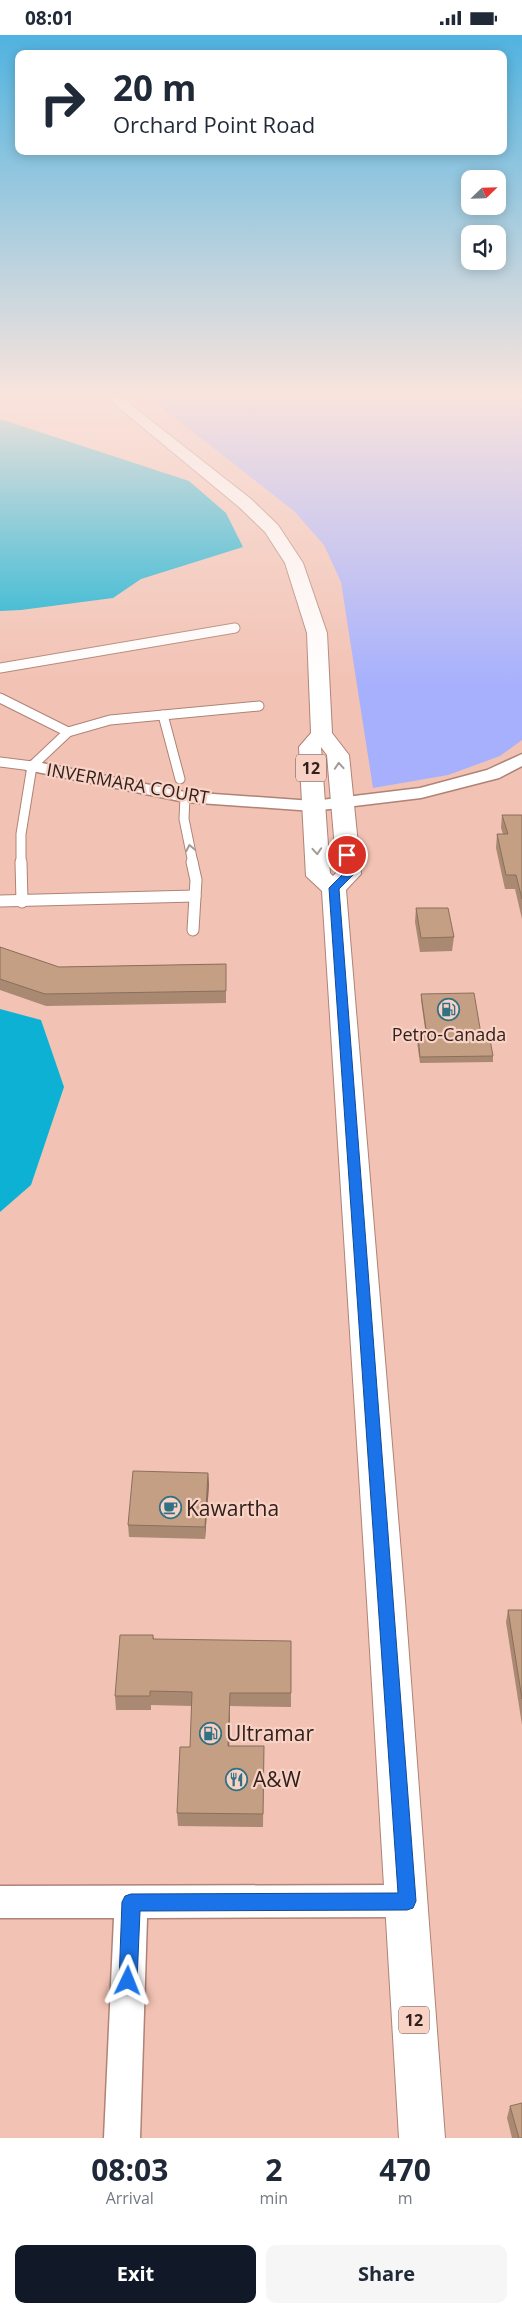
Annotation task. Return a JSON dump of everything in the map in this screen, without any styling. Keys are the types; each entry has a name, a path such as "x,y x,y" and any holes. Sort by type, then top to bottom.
{"highway":[{"name":"12","path":"231,491 272,529 286,547 294,563 318,633 322,735 338,755 341,804 349,874 334,888"},
{"name":"12","path":"322,735 310,747 318,876 334,888 407,1901 422,2138"}],"street":[{"name":"INVERMARA COURT","path":"32,765 186,797 314,806 421,793 492,774 522,759"},
{"path":"0,1902 407,1901"},
{"path":"122,2138 131,1902"}],"lane":[{"path":"0,668 235,628"},
{"path":"0,697 68,732"},
{"path":"22,901 21,834 32,765 68,732 110,720 259,706"},
{"path":"163,715 180,779"},
{"path":"0,762 32,765"},
{"path":"186,797 184,819 196,879 193,930"},
{"path":"0,901 195,896"}],"shaded area":[{"path":"0,491 201,491 226,513 243,547 141,579 113,598 0,611"},
{"path":"269,491 522,491 522,740 500,756 448,775 373,788 341,582 324,545 294,511"},
{"path":"0,1009 41,1020 64,1087 31,1185 0,1212"}],"building":[{"path":"502,815 522,815 522,899 516,875 506,875 497,834 508,834"},
{"path":"416,908 448,908 454,937 421,938"},
{"path":"0,947 59,967 226,964 226,991 45,994 0,979"},
{"path":"474,993 481,1034 489,1034 493,1056 420,1057 418,1036 427,1036 421,994"},
{"path":"133,1471 208,1473 205,1527 128,1525"},
{"path":"508,1610 522,1610 522,1699"},
{"name":"Ultramar","path":"120,1635 153,1635 153,1639 291,1641 291,1693 230,1693 228,1746 264,1746 263,1814 177,1813 180,1747 190,1747 192,1692 150,1691 150,1696 115,1696"},
{"path":"522,2103 522,2138 519,2138 510,2106"}],"place":[{"name":"Petro-Canada","path":"449,1009"},
{"name":"Kawartha","path":"170,1508"},
{"name":"Ultramar","path":"210,1733"},
{"name":"A&W","path":"237,1779"}],"route":[{"path":"128,1981 131,1902 328,1903 407,1901 334,888 349,874 347,855"}]}
